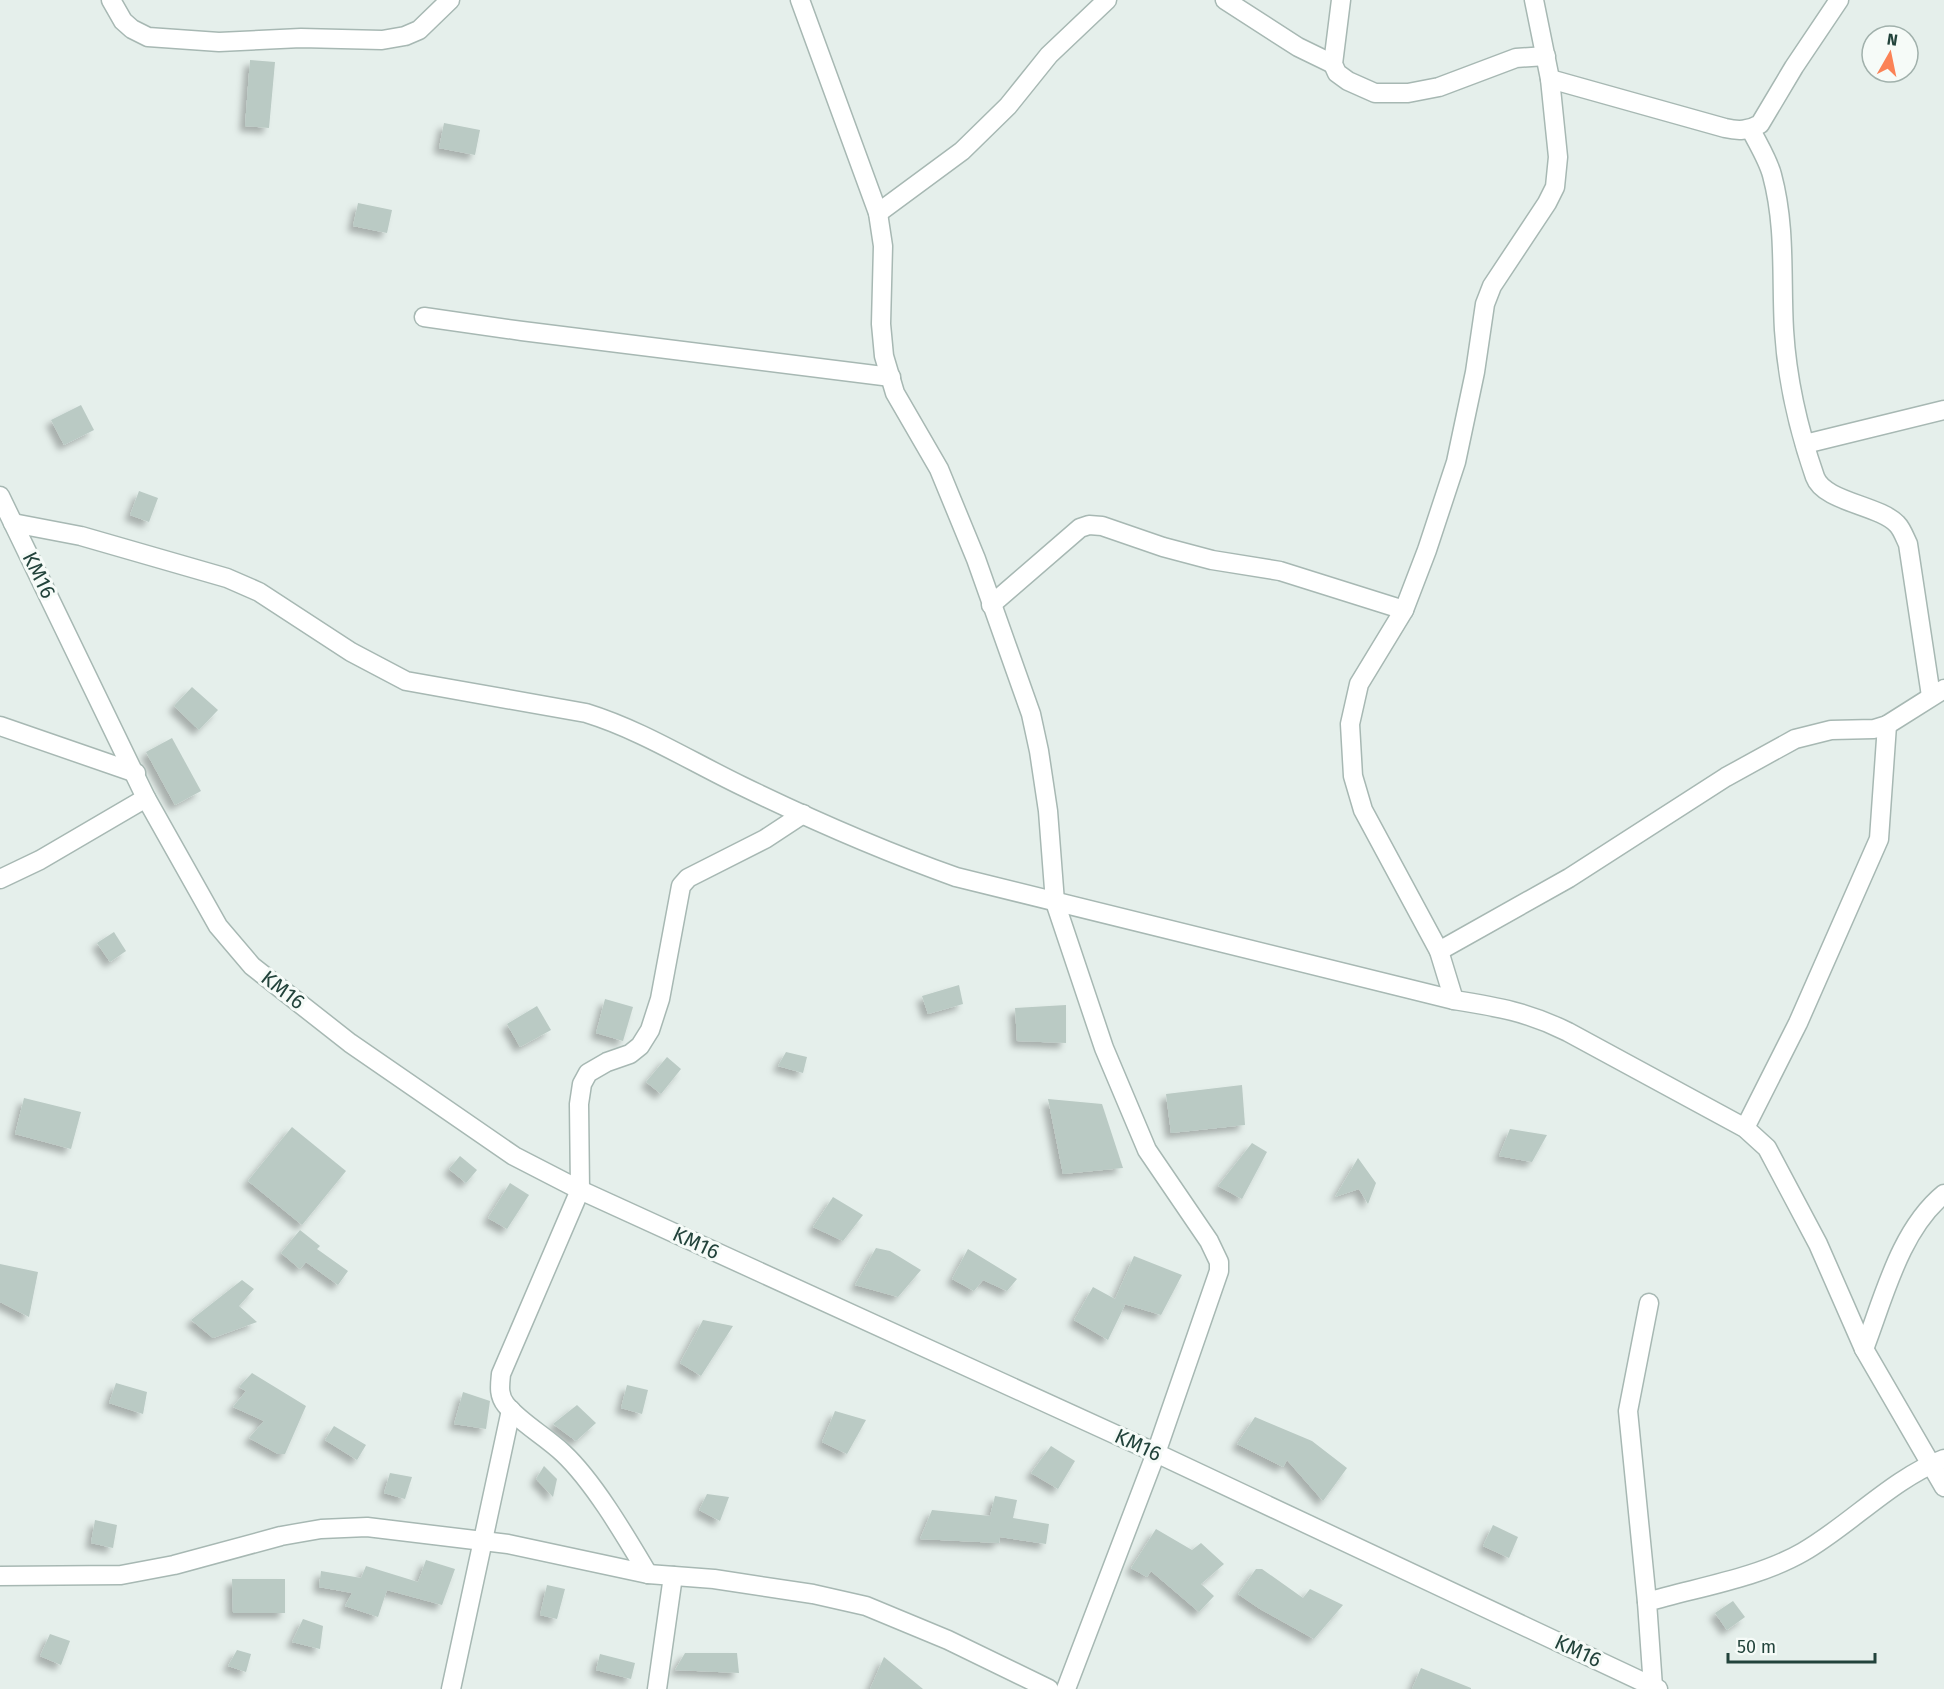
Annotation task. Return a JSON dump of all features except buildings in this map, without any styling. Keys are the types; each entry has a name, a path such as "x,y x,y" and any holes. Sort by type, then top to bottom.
{"street":[{"path":"111,0 123,21 132,29 148,37 219,42 301,38 382,40 405,36 419,30 450,0"},
{"path":"800,0 878,213 883,246 881,324 884,356 895,393 939,469 976,559 1031,714 1039,751 1047,812 1055,902 1104,1048 1147,1150 1209,1241 1219,1262 1217,1279 1156,1453 1066,1689"},
{"path":"878,213 962,151 1008,106 1049,55 1107,0"},
{"path":"1225,0 1298,46 1333,64"},
{"path":"1341,0 1333,64 1337,73 1348,81 1375,93 1408,93 1439,87 1516,58 1546,56"},
{"path":"1454,1000 1439,951 1364,810 1353,776 1350,724 1359,684 1404,610 1427,550 1456,462 1485,304 1492,286 1547,203 1555,187 1558,157 1550,79 1534,0"},
{"path":"1550,79 1725,128 1738,131 1751,130 1760,124 1794,67 1839,0"},
{"path":"1439,951 1569,878 1726,777 1795,739 1831,730 1874,729 1887,725 1937,692 1908,544 1898,525 1887,516 1826,490 1816,481 1789,373 1784,329 1782,236 1772,173 1751,130"},
{"path":"424,317 891,377"},
{"path":"1805,444 1944,410"},
{"name":"KM16","path":"0,496 136,773 146,798 218,926 252,966 350,1042 514,1156 580,1190 1156,1453 1655,1688"},
{"path":"13,523 81,536 227,578 259,592 351,652 405,681 586,713 606,719 803,814 890,853 956,877 1454,1000 1513,1010 1545,1021 1745,1128 1767,1148 1808,1224 1864,1349 1938,1461 1944,1487"},
{"path":"991,605 1080,528 1089,525 1102,526 1163,547 1212,560 1280,571 1404,610"},
{"path":"1745,1128 1798,1023 1880,839 1887,725"},
{"path":"0,726 136,773"},
{"path":"0,879 40,860 146,798"},
{"path":"648,1574 588,1481 564,1454 505,1404 499,1391 501,1374 580,1190 579,1104 582,1084 588,1073 606,1062 630,1054 640,1046 650,1030 660,999 681,886 688,878 765,839 803,814"},
{"path":"1864,1349 1907,1238 1935,1201 1944,1194"},
{"path":"1649,1303 1628,1411 1655,1688"},
{"path":"451,1689 511,1410"},
{"path":"1647,1602 1770,1567 1803,1552 1870,1504 1938,1461"},
{"path":"4,1574 121,1575 174,1564 281,1536 344,1527 367,1527 508,1544 648,1574 714,1579 866,1606 948,1640 1048,1689"},
{"path":"657,1689 673,1576"}]}
